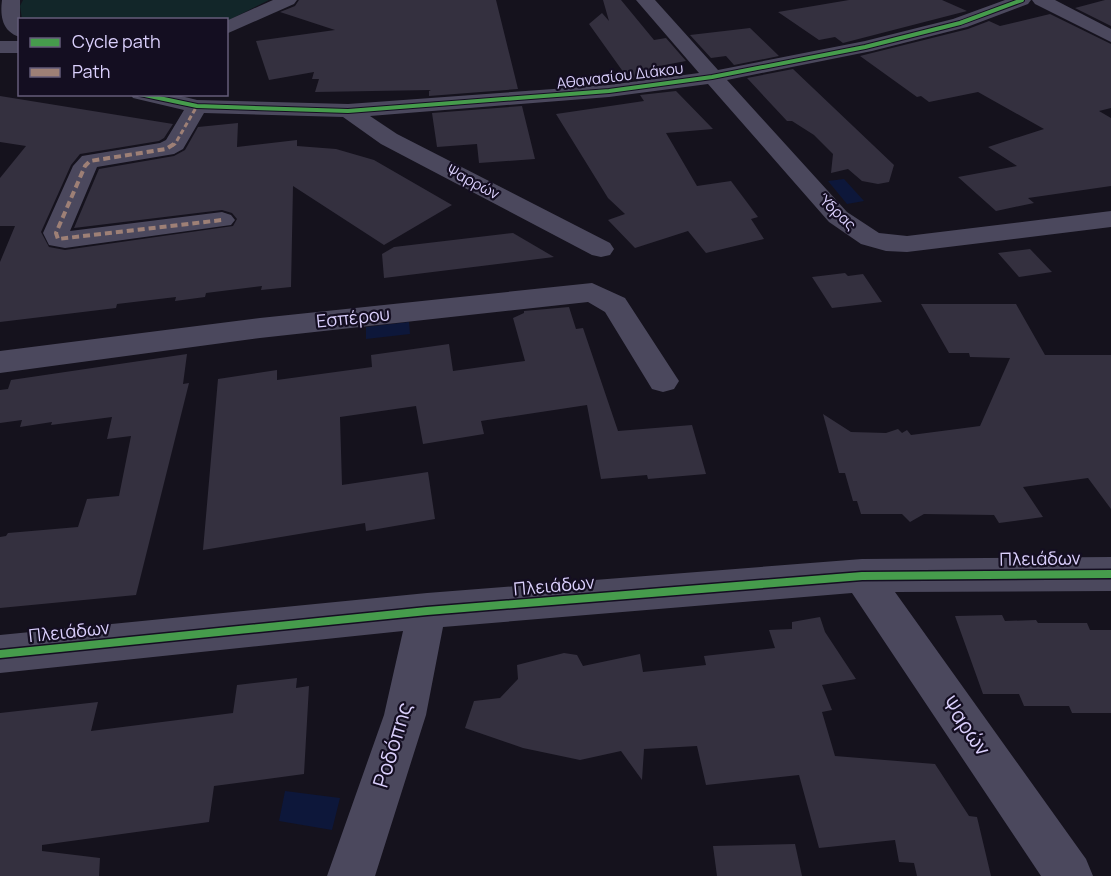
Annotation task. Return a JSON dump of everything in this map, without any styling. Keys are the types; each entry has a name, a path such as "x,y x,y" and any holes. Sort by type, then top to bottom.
{"street":[{"path":"11,0 8,15 14,27 18,30"},
{"path":"228,27 288,0"},
{"name":"Ύδρας","path":"645,0 837,217 862,236 882,244 907,244 1111,219"},
{"name":"Αθανασίου Διάκου","path":"150,96 197,106 348,111 585,93 712,77 919,34 960,23 1022,0"},
{"path":"1041,0 1111,36"},
{"path":"0,46 18,47"},
{"path":"197,106 176,144 166,149 90,161 85,166 56,233 58,238 65,240 222,220"},
{"name":"Ψαρρών","path":"348,111 389,139 601,249"},
{"name":"Εσπέρου","path":"0,362 260,328 592,292 615,305 663,381"},
{"name":"Πλειάδων","path":"0,654 427,611 862,576 1111,574"},
{"name":"Ψαρών","path":"862,576 1069,876"},
{"name":"Ροδόπης","path":"351,876 405,715 427,611"}],"green space":[{"path":"23,0 269,0 228,20 228,18 22,18 20,6"}],"water":[{"path":"844,179 864,201 847,204 828,181"},
{"path":"409,322 410,334 366,339 366,327"},
{"path":"285,791 340,798 332,830 279,821"}],"building":[{"path":"299,0 496,0 518,89 429,96 431,90 315,92 319,79 312,79 314,72 269,80 256,41 335,30 280,12 295,6"},
{"path":"603,0 621,0 654,40 666,38 686,61 654,67 661,76 629,80 589,24 602,13 609,21"},
{"path":"849,0 942,0 967,11 843,43 835,37 819,40 778,12"},
{"path":"1111,0 1111,26 1075,8"},
{"path":"1050,14 1111,44 1111,108 1099,111 1111,118 1111,186 1028,198 1034,203 996,211 958,177 1017,166 988,147 1044,129 978,92 929,102 921,96 917,97 860,56 968,29 989,21 1000,26"},
{"path":"750,28 779,56 734,65 726,56 711,58 690,35"},
{"path":"793,69 894,165 889,182 878,184 862,181 848,169 831,173 833,154 814,135 792,121 787,121 747,78"},
{"path":"676,91 713,129 666,133 697,186 731,181 758,217 751,219 764,239 706,253 688,231 635,248 608,220 625,214 608,198 556,114 644,101 640,95"},
{"path":"0,96 173,124 164,138 159,141 80,154 71,165 41,232 49,247 65,250 233,226 237,219 232,213 222,210 74,228 99,169 174,156 185,150 198,127 238,123 237,147 297,140 297,146 336,149 374,160 452,205 384,245 293,186 291,287 261,290 262,286 206,293 205,297 175,301 176,297 117,304 116,308 0,322 0,262 15,226 0,226 0,178 26,146 0,142"},
{"path":"522,106 535,159 479,163 477,144 437,147 432,113"},
{"path":"513,233 554,257 384,278 382,254 394,247"},
{"path":"1030,249 1052,272 1019,277 998,253"},
{"path":"845,273 848,276 863,274 882,302 832,308 812,277"},
{"path":"921,304 1016,304 1045,355 1111,355 1111,509 1088,478 1023,487 1043,517 999,523 994,515 924,514 910,522 902,514 861,514 857,501 853,501 845,473 839,473 823,414 851,432 886,433 898,429 902,433 907,430 911,435 980,426 1010,358 970,357 969,353 949,353"},
{"path":"569,307 576,329 583,328 618,431 692,425 706,474 648,479 647,475 601,479 587,405 481,421 484,434 423,444 416,406 340,417 342,485 428,472 435,519 366,531 365,523 203,550 218,379 277,370 277,380 372,367 371,355 449,344 453,371 525,361 513,318 524,311"},
{"path":"187,354 183,384 189,383 136,595 0,608 0,537 8,533 78,527 87,499 119,496 131,436 107,439 112,417 20,427 22,420 0,423 0,390 8,389 11,380"},
{"path":"1002,615 1005,621 1087,623 1090,630 1111,630 1111,713 1072,713 1069,706 1024,706 1019,694 983,694 955,616"},
{"path":"820,617 825,632 856,679 822,685 832,710 822,712 835,756 935,764 969,816 977,817 991,876 917,876 914,863 899,862 895,840 819,848 799,775 706,785 697,746 644,749 642,780 621,751 580,760 523,748 465,728 474,701 500,698 518,679 517,665 564,653 577,655 583,666 640,654 643,672 706,665 704,656 775,648 769,630 792,629 792,622"},
{"path":"297,678 296,688 309,686 304,774 214,786 209,822 42,845 42,851 100,858 99,876 0,876 0,713 98,702 91,731 233,713 237,685"},
{"path":"795,844 802,876 717,876 713,846"}],"marked path":[{"path":"197,106 175,144 166,149 90,161 85,166 56,233 58,239 65,240 222,220"}],"cycle path":[{"path":"150,96 197,106 348,111 609,91 712,77 865,47 960,23 1022,0"},
{"path":"0,654 427,611 862,576 1111,574"}]}
